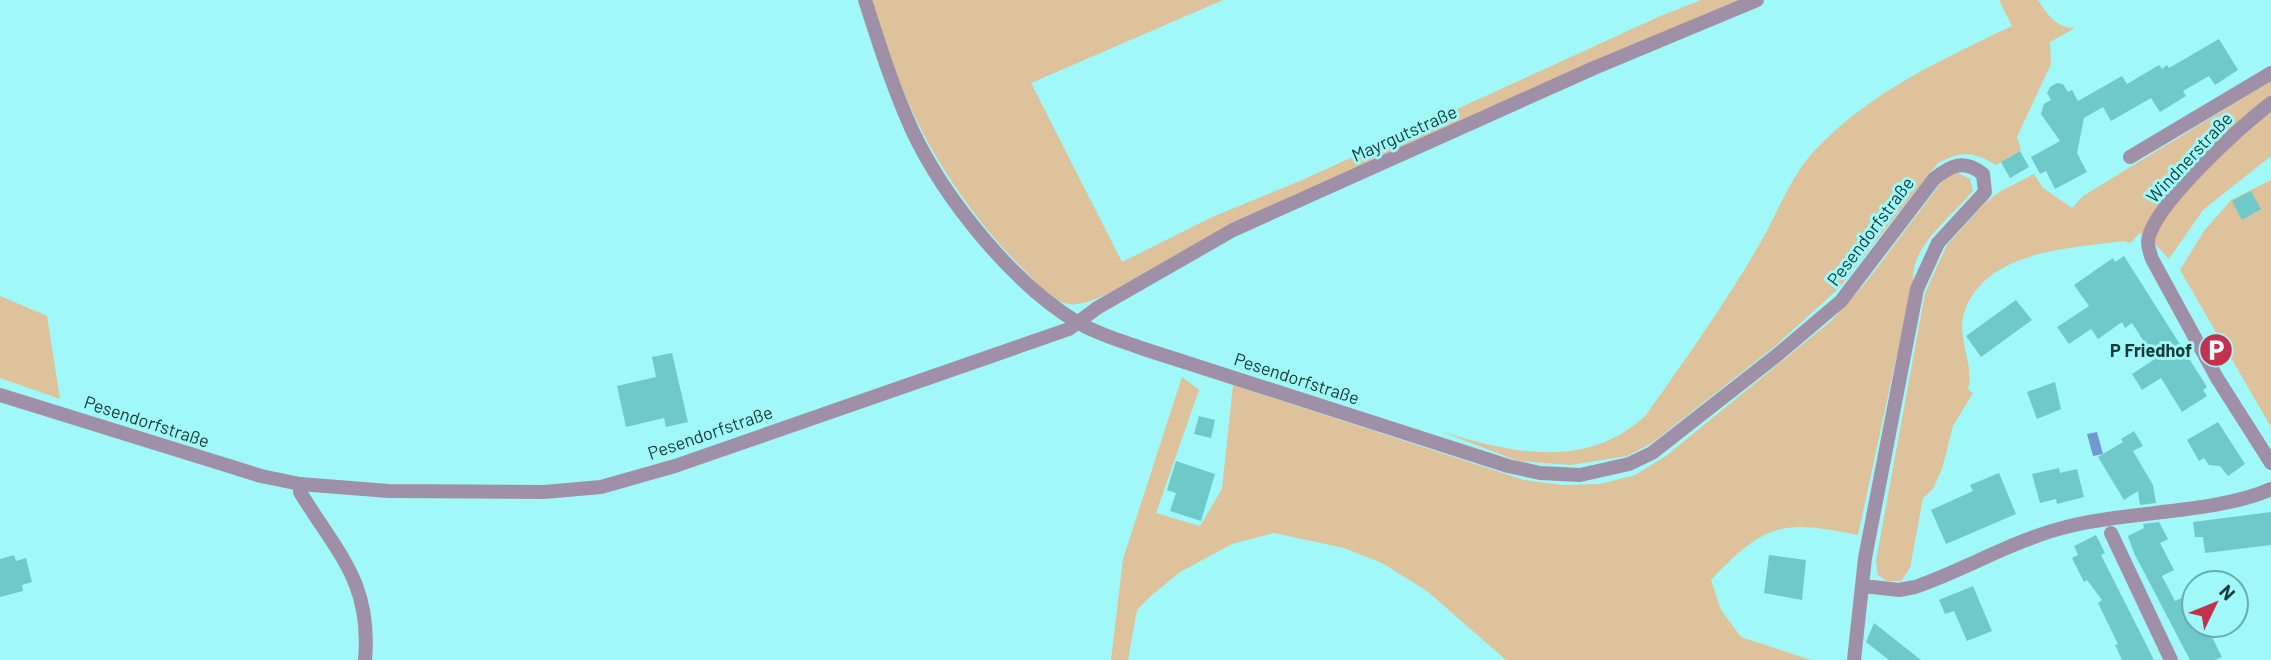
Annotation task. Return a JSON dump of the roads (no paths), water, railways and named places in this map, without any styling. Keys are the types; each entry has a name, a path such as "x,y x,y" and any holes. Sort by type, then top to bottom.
{"street":[{"path":"865,0 896,91 914,133 936,171 962,210 1010,266 1045,299 1078,323"},
{"name":"Mayrgutstraße","path":"1078,323 1203,246 1267,214 1757,0"},
{"path":"2130,157 2271,74"},
{"name":"Windnerstraße","path":"2271,103 2231,139 2167,206 2148,239 2151,259 2217,378 2271,463"},
{"name":"Pesendorfstraße","path":"0,395 261,476 300,484 489,493 574,491 601,487 675,466 1060,332 1078,323 1141,348 1508,466 1562,475 1603,472 1651,453 1819,321 1857,283 1934,179 1954,165 1966,164 1983,174 1985,192 1949,227 1938,243 1917,289 1865,558 1854,660"},
{"path":"300,484 300,492 332,536 356,583 366,623 365,660"},
{"path":"1864,586 1899,590 1914,587 2024,540 2070,526 2237,499 2271,489"},
{"path":"2111,533 2171,660"}],"water":[{"path":"2097,432 2103,454 2093,456 2087,434"}],"place":[{"name":"P Friedhof","path":"2216,350"}]}
